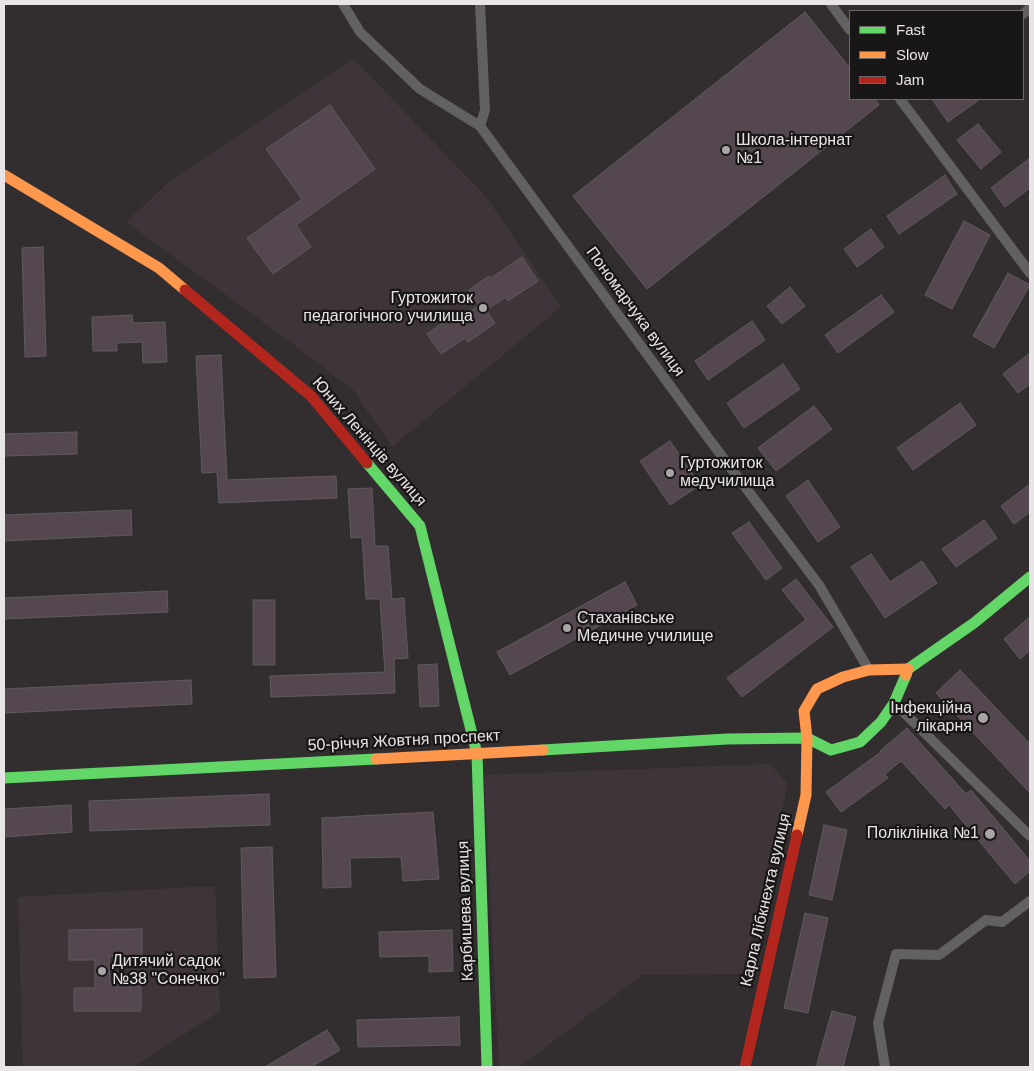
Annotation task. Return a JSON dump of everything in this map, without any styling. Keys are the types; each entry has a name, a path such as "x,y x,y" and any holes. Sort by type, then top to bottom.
{"street":[{"name":"Пономарчука вулиця","path":"343,4 360,32 420,89 480,126 820,585 869,670"},
{"path":"480,4 485,110 480,126"},
{"path":"831,4 849,29"},
{"path":"906,101 1030,273"},
{"name":"Юних Ленінців вулиця","path":"4,175 159,268 311,396 420,526 477,754"},
{"path":"807,738 831,750 860,742 881,722 894,703 908,670 974,623 1030,577"},
{"name":"Карла Лібкнехта вулиця","path":"745,1067 806,795 807,738 804,711 816,689 843,677 869,670 908,670"},
{"path":"894,703 1030,836"},
{"name":"50-річчя Жовтня проспект","path":"4,778 477,754 727,739 807,738"},
{"name":"Карбишева вулиця","path":"477,754 487,1067"},
{"path":"885,1067 878,1024 896,954 939,955 986,920 1002,922 1030,901"}],"shaded area":[{"path":"354,59 487,198 561,307 392,447 353,390 126,222 168,183"},
{"path":"770,764 788,784 743,974 642,975 519,1067 499,1067 484,775"},
{"path":"215,887 220,1011 134,1067 23,1067 18,897"}],"building":[{"name":"Школа-інтернат №1","path":"805,12 849,67 849,100 876,100 879,105 647,289 573,196"},
{"path":"933,100 979,100 948,122"},
{"path":"330,105 375,169 296,225 311,247 273,274 247,238 302,199 266,149"},
{"path":"978,124 1001,152 981,169 957,140"},
{"path":"1030,158 1030,188 1005,207 991,188"},
{"path":"945,175 957,194 899,234 887,216"},
{"path":"964,221 990,235 952,309 925,295"},
{"path":"871,229 884,247 857,267 844,249"},
{"path":"43,247 46,356 25,357 22,248"},
{"name":"Гуртожиток педагогічного училища","path":"522,257 538,281 508,301 506,297 486,310 495,323 468,342 465,338 441,354 427,334 450,318 453,323 479,305 469,290"},
{"path":"1008,273 1030,285 994,348 973,336"},
{"path":"790,287 805,306 782,324 767,306"},
{"path":"881,295 894,312 838,353 825,335"},
{"path":"132,315 133,323 165,322 167,362 143,363 142,342 117,343 117,351 93,351 92,317"},
{"path":"752,321 765,340 708,380 695,361"},
{"path":"1030,353 1030,384 1018,393 1003,374"},
{"path":"221,355 227,480 336,476 337,498 219,503 217,472 202,473 196,356"},
{"path":"783,364 800,389 744,428 727,403"},
{"path":"960,403 976,425 913,470 897,448"},
{"path":"814,406 832,429 776,471 758,448"},
{"path":"77,432 77,454 4,456 4,434"},
{"name":"Гуртожиток медучилища","path":"670,441 700,485 670,505 640,461"},
{"path":"808,480 840,527 818,542 786,496"},
{"path":"1030,484 1030,512 1014,524 1001,506"},
{"path":"372,488 375,546 388,546 392,599 404,598 408,658 394,659 395,693 271,697 270,676 385,672 380,599 366,599 362,537 351,538 348,489"},
{"path":"131,510 132,535 4,541 4,515"},
{"path":"984,520 997,538 956,567 942,549"},
{"path":"749,522 782,568 766,580 732,533"},
{"path":"871,554 890,582 922,561 937,583 885,618 851,567"},
{"path":"796,579 833,627 742,697 727,678 806,620 782,590"},
{"name":"Стаханівське Медичне училище","path":"625,582 637,605 510,675 497,652"},
{"path":"167,591 168,612 4,619 4,598"},
{"path":"253,600 275,600 275,665 253,665"},
{"path":"1030,617 1030,650 1020,659 1004,639"},
{"path":"437,664 439,706 420,707 418,665"},
{"name":"Інфекційна лікарня","path":"960,670 1030,744 1030,793 936,693"},
{"path":"191,680 192,704 4,713 4,689"},
{"path":"907,728 966,794 971,790 1030,861 1030,871 1015,884 949,805 945,809 901,761 885,774 888,778 841,812 826,792 881,752"},
{"path":"269,794 270,825 90,831 89,801"},
{"path":"71,805 72,832 4,837 4,809"},
{"path":"433,812 439,879 403,881 401,857 350,858 351,887 323,888 322,818"},
{"path":"824,825 847,830 832,900 809,895"},
{"path":"272,847 276,977 244,978 241,848"},
{"path":"805,913 828,918 808,1013 784,1008"},
{"name":"Дитячий садок №38 \"Сонечко\"","path":"142,929 142,956 109,956 110,983 141,983 141,1011 74,1011 74,988 95,988 95,960 69,960 69,930"},
{"path":"452,930 453,971 429,972 429,956 380,957 379,932"},
{"path":"832,1011 856,1017 843,1067 816,1067"},
{"path":"459,1017 460,1045 358,1047 357,1020"},
{"path":"327,1030 340,1050 311,1067 265,1067"}],"traffic: fast":[{"path":"367,463 420,526 477,754 487,1067"},
{"path":"908,669 974,623 1030,577"},
{"path":"543,750 727,739 807,738 831,750 860,742 881,722 894,703 906,675"},
{"path":"4,778 376,759"}],"traffic: slow":[{"path":"4,175 159,268 185,290"},
{"path":"797,835 806,795 807,738 804,711 817,689 843,677 869,670 908,669 906,675"},
{"path":"376,759 543,750"}],"traffic: jam":[{"path":"185,290 311,396 367,463"},
{"path":"745,1067 797,835"}],"place":[{"name":"Школа-інтернат №1","path":"726,150"},
{"name":"Гуртожиток педагогічного училища","path":"483,308"},
{"name":"Гуртожиток медучилища","path":"670,473"},
{"name":"Стаханівське Медичне училище","path":"567,628"},
{"name":"Інфекційна лікарня","path":"983,718"},
{"name":"Поліклініка №1","path":"990,834"},
{"name":"Дитячий садок №38 \"Сонечко\"","path":"102,971"}]}
